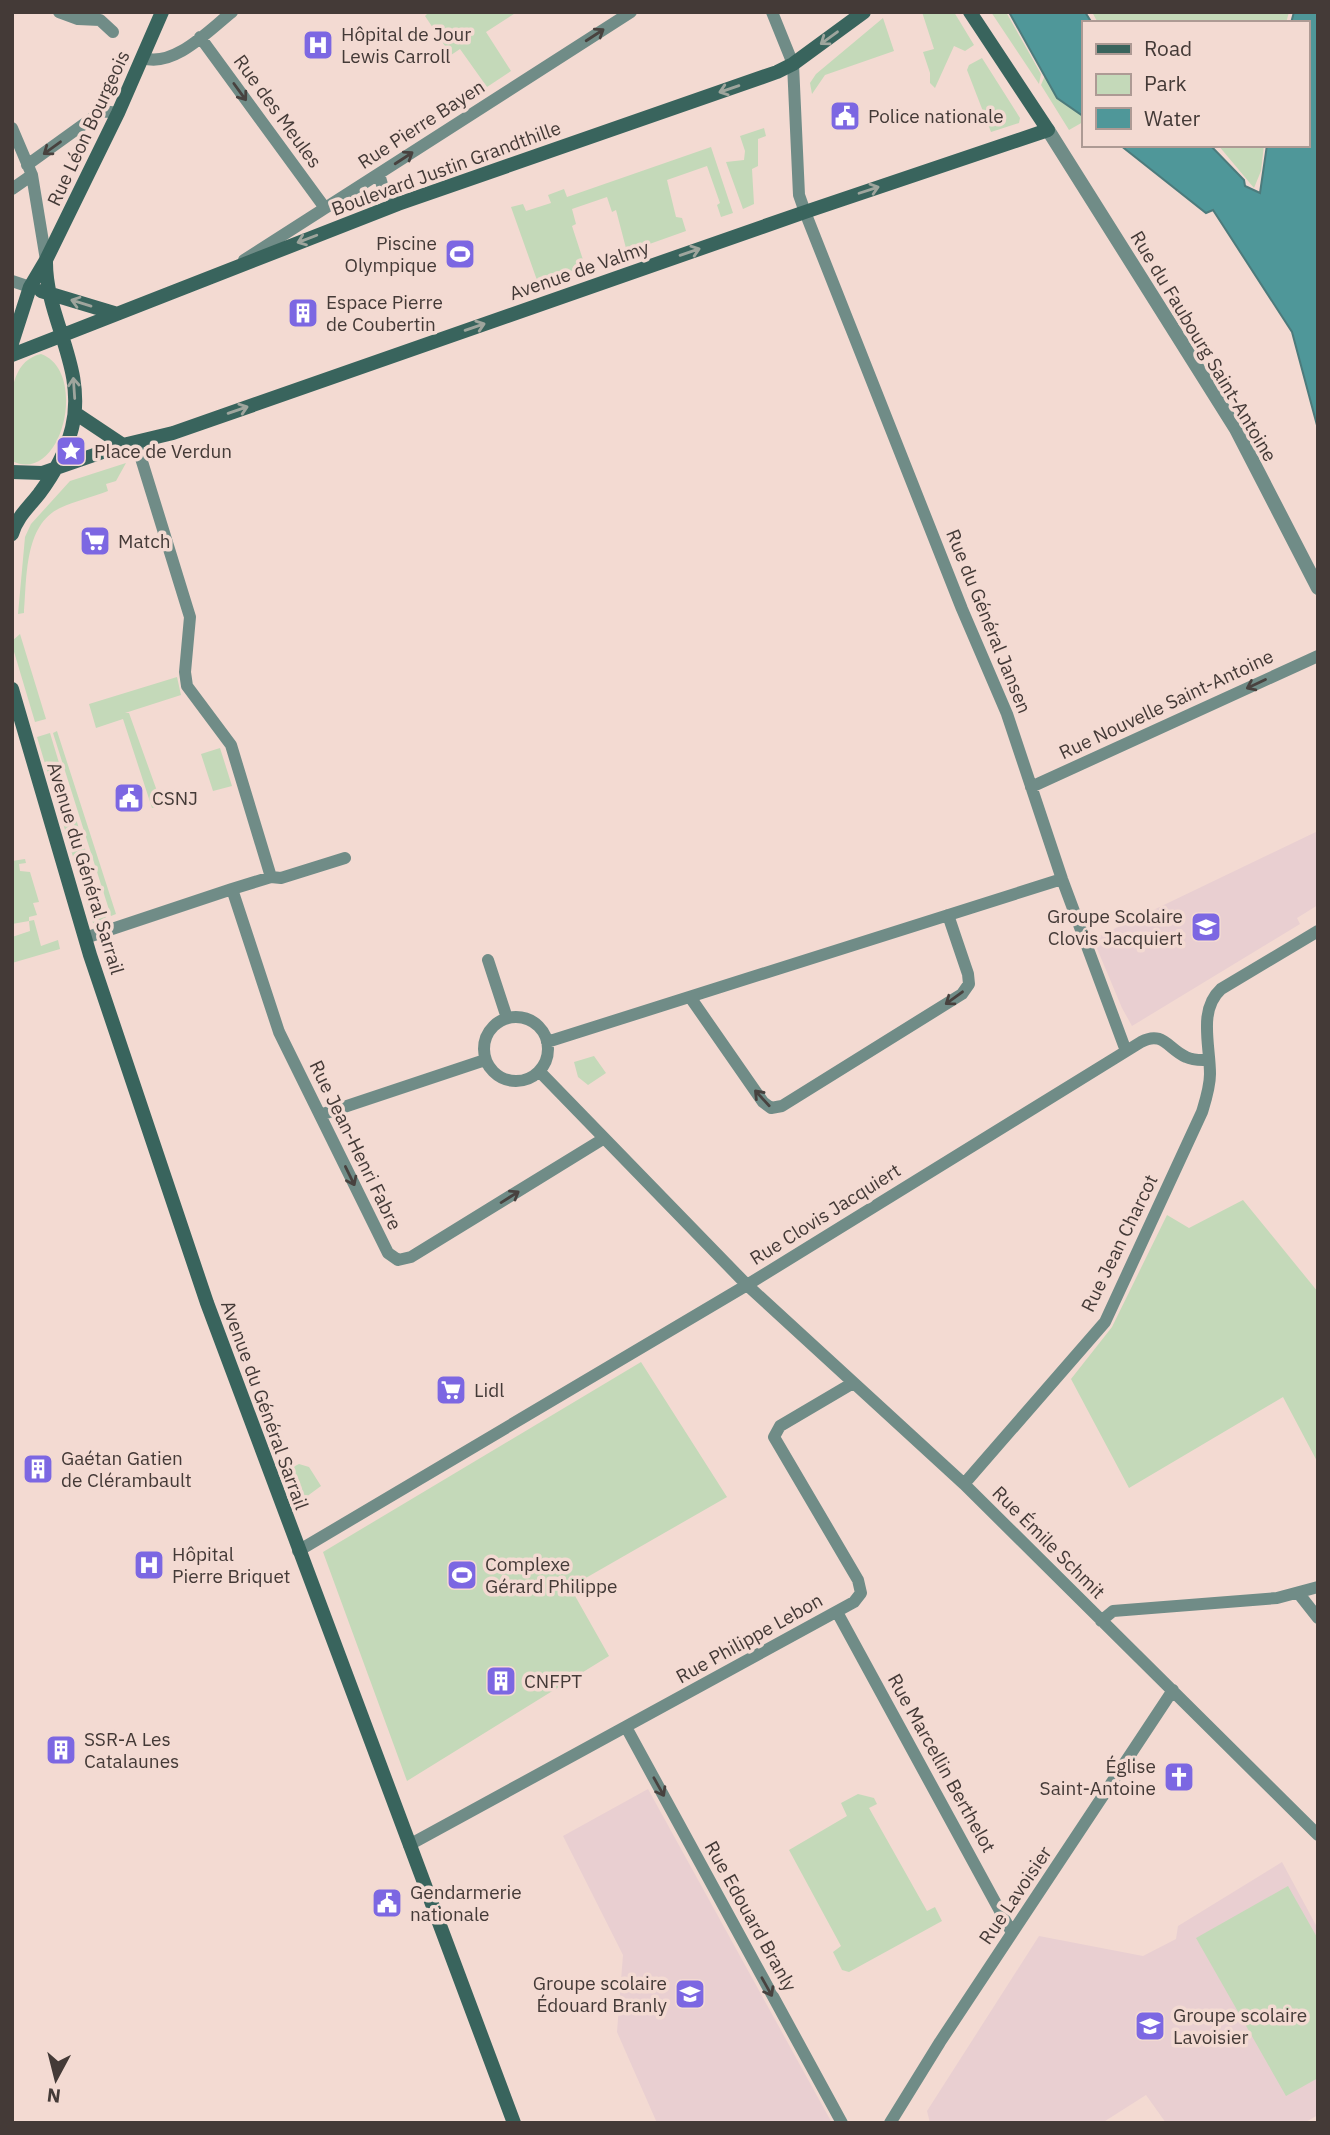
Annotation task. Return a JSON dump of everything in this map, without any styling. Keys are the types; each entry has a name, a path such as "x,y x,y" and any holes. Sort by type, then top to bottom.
{"main road":[{"name":"Rue Léon Bourgeois","path":"30,286 46,260 118,113 162,12"},
{"name":"Boulevard Justin Grandthille","path":"70,330 398,204 793,64 864,12"},
{"path":"970,12 1048,130"},
{"name":"Avenue de Valmy","path":"54,470 130,444 173,433 1048,130"},
{"name":"Rue Léon Bourgeois","path":"46,260 48,293"},
{"path":"12,343 30,286 114,313"},
{"path":"12,534 17,521 67,448 75,413 69,351 70,330 48,293"},
{"path":"12,355 70,330"},
{"path":"42,341 54,343 69,351"},
{"path":"75,413 130,444"},
{"path":"12,472 29,474 54,470"},
{"name":"Avenue du Général Sarrail","path":"12,689 85,937 150,1139 298,1551 514,2123"}],"street":[{"path":"59,12 78,19 101,16 113,32"},
{"path":"143,58 162,61 200,37 232,12"},
{"name":"Rue Pierre Bayen","path":"232,268 631,12"},
{"name":"Rue du Général Jansen","path":"772,12 793,64 799,195 1007,714 1062,879 1126,1051"},
{"name":"Rue des Meules","path":"200,37 326,208"},
{"path":"12,188 29,170 102,111 118,113"},
{"path":"12,128 29,170 46,260"},
{"name":"Rue du Faubourg Saint-Antoine","path":"1048,130 1236,429 1318,588"},
{"path":"379,174 383,188 398,204"},
{"path":"12,281 30,286"},
{"path":"130,444 190,617 185,672 187,686 231,745 271,877"},
{"name":"Rue Nouvelle Saint-Antoine","path":"1031,787 1318,656"},
{"path":"85,937 271,877 281,878 345,858"},
{"path":"547,1042 1062,879"},
{"name":"Rue Jean-Henri Fabre","path":"232,889 279,1032 388,1254 398,1260 411,1257 603,1139"},
{"path":"690,997 763,1102 771,1108 782,1106 962,994 969,984 968,974 948,915"},
{"path":"1209,1060 1207,1010 1211,998 1221,989 1318,931"},
{"path":"488,960 507,1018"},
{"path":"517,1017 537,1024 547,1042 545,1062 531,1078 509,1080 491,1069 485,1060 487,1034 507,1018 517,1017"},
{"name":"Rue Clovis Jacquiert","path":"298,1551 747,1285 1151,1037 1161,1038 1184,1057 1209,1060"},
{"path":"320,1115 485,1060"},
{"name":"Rue Jean Charcot","path":"964,1484 1105,1322 1202,1112 1209,1091 1209,1060"},
{"path":"539,1071 747,1285"},
{"name":"Rue Émile Schmit","path":"747,1285 964,1484 1318,1835"},
{"name":"Rue Philippe Lebon","path":"409,1845 854,1602 860,1588 774,1437 780,1426 853,1383"},
{"path":"1101,1621 1113,1611 1299,1594 1318,1587"},
{"path":"1299,1594 1318,1618"},
{"name":"Rue Marcellin Berthelot","path":"837,1612 1012,1933"},
{"name":"Rue Lavoisier","path":"890,2123 1173,1690"},
{"name":"Rue Edouard Branly","path":"626,1727 842,2123"}],"shaded area":[{"name":"Groupe Scolaire Clovis Jacquiert","path":"1318,831 1318,905 1297,918 1300,924 1132,1026 1093,939"},
{"name":"Groupe scolaire Édouard Branly","path":"648,1789 832,2123 657,2123 617,2032 623,1955 563,1836"},
{"name":"Groupe scolaire Lavoisier","path":"1282,1862 1318,1929 1318,2115 1304,2123 1166,2123 1146,2095 1102,2123 930,2123 927,2111 1039,1936 1143,1956 1176,1939 1178,1926"}],"green space":[{"path":"429,12 517,12 486,32 511,71 487,87 460,49 451,55 425,16"},
{"path":"922,12 954,12 974,45 965,51 954,46 935,88 930,83 930,73 923,52 934,49"},
{"path":"991,12 1006,12 1041,74 1039,84"},
{"path":"1092,12 1289,12 1287,21 1097,21"},
{"path":"883,18 894,51 825,75 812,94 810,83 816,74"},
{"path":"1053,56 1082,86 1082,123 1069,130 1041,85"},
{"path":"982,58 1020,118 1019,123 991,132 967,70 969,65"},
{"path":"764,128 766,136 758,139 758,166 752,169 754,204 743,209 726,162 744,160 745,151 740,136"},
{"path":"711,147 733,213 721,217 717,205 720,203 707,166 667,180 676,217 682,218 686,231 627,252 616,210 612,212 607,197 572,209 576,224 572,226 585,266 538,283 511,207 523,204 526,211 551,203 548,195 564,189 567,197"},
{"path":"1220,147 1264,147 1261,171 1254,188"},
{"path":"41,354 56,365 64,381 66,402 63,423 56,443 44,457 30,464 12,461 10,415 14,383 19,370 28,360"},
{"path":"126,463 116,481 106,484 108,491 60,508 48,516 40,527 34,539 27,569 24,613 18,614 25,537 31,524 70,481"},
{"path":"20,634 46,719 35,722 12,645 12,641"},
{"path":"177,677 181,695 125,713 129,713 162,805 152,808 123,719 96,728 89,704"},
{"path":"57,731 116,914 111,916 53,733"},
{"path":"50,733 106,918 93,923 37,737"},
{"path":"220,748 232,786 213,791 201,754"},
{"path":"25,859 26,863 19,864 20,871 30,872 39,902 33,903 37,915 29,917 29,921 12,924 12,861"},
{"path":"34,920 41,946 58,940 60,949 12,963 12,937 30,931 29,921"},
{"path":"594,1056 606,1073 588,1085 578,1077 574,1062"},
{"path":"1243,1200 1318,1292 1318,1463 1283,1397 1129,1488 1071,1379 1112,1327 1167,1215 1189,1228"},
{"name":"Complexe Gérard Philippe","path":"641,1362 727,1497 570,1587 609,1656 407,1781 323,1552"},
{"path":"299,1464 309,1467 321,1486 306,1497 293,1481 293,1467"},
{"path":"858,1794 874,1798 877,1804 869,1808 927,1911 935,1907 942,1921 849,1972 842,1970 833,1952 841,1946 789,1850 847,1816 841,1803"},
{"path":"1288,1886 1318,1939 1318,2078 1286,2096 1196,1938"}],"water":[{"path":"1009,12 1085,12 1091,21 1082,21 1082,115 1057,98"},
{"path":"1294,12 1318,12 1318,429 1292,332 1213,210 1206,213 1123,147 1212,147 1244,180 1245,186 1260,193 1267,147 1309,147 1309,21 1292,21"}],"place":[{"name":"Hôpital de Jour Lewis Carroll","path":"318,45"},
{"name":"Police nationale","path":"845,116"},
{"name":"Piscine Olympique","path":"460,254"},
{"name":"Espace Pierre de Coubertin","path":"303,313"},
{"name":"Place de Verdun","path":"71,451"},
{"name":"Match","path":"95,541"},
{"name":"CSNJ","path":"129,798"},
{"name":"Groupe Scolaire Clovis Jacquiert","path":"1206,927"},
{"name":"Lidl","path":"451,1390"},
{"name":"Gaétan Gatien de Clérambault","path":"38,1469"},
{"name":"Hôpital Pierre Briquet","path":"149,1565"},
{"name":"Complexe Gérard Philippe","path":"462,1575"},
{"name":"CNFPT","path":"501,1681"},
{"name":"SSR-A Les Catalaunes","path":"61,1750"},
{"name":"Église Saint-Antoine","path":"1179,1777"},
{"name":"Gendarmerie nationale","path":"387,1903"},
{"name":"Groupe scolaire Édouard Branly","path":"690,1994"},
{"name":"Groupe scolaire Lavoisier","path":"1150,2026"}]}
